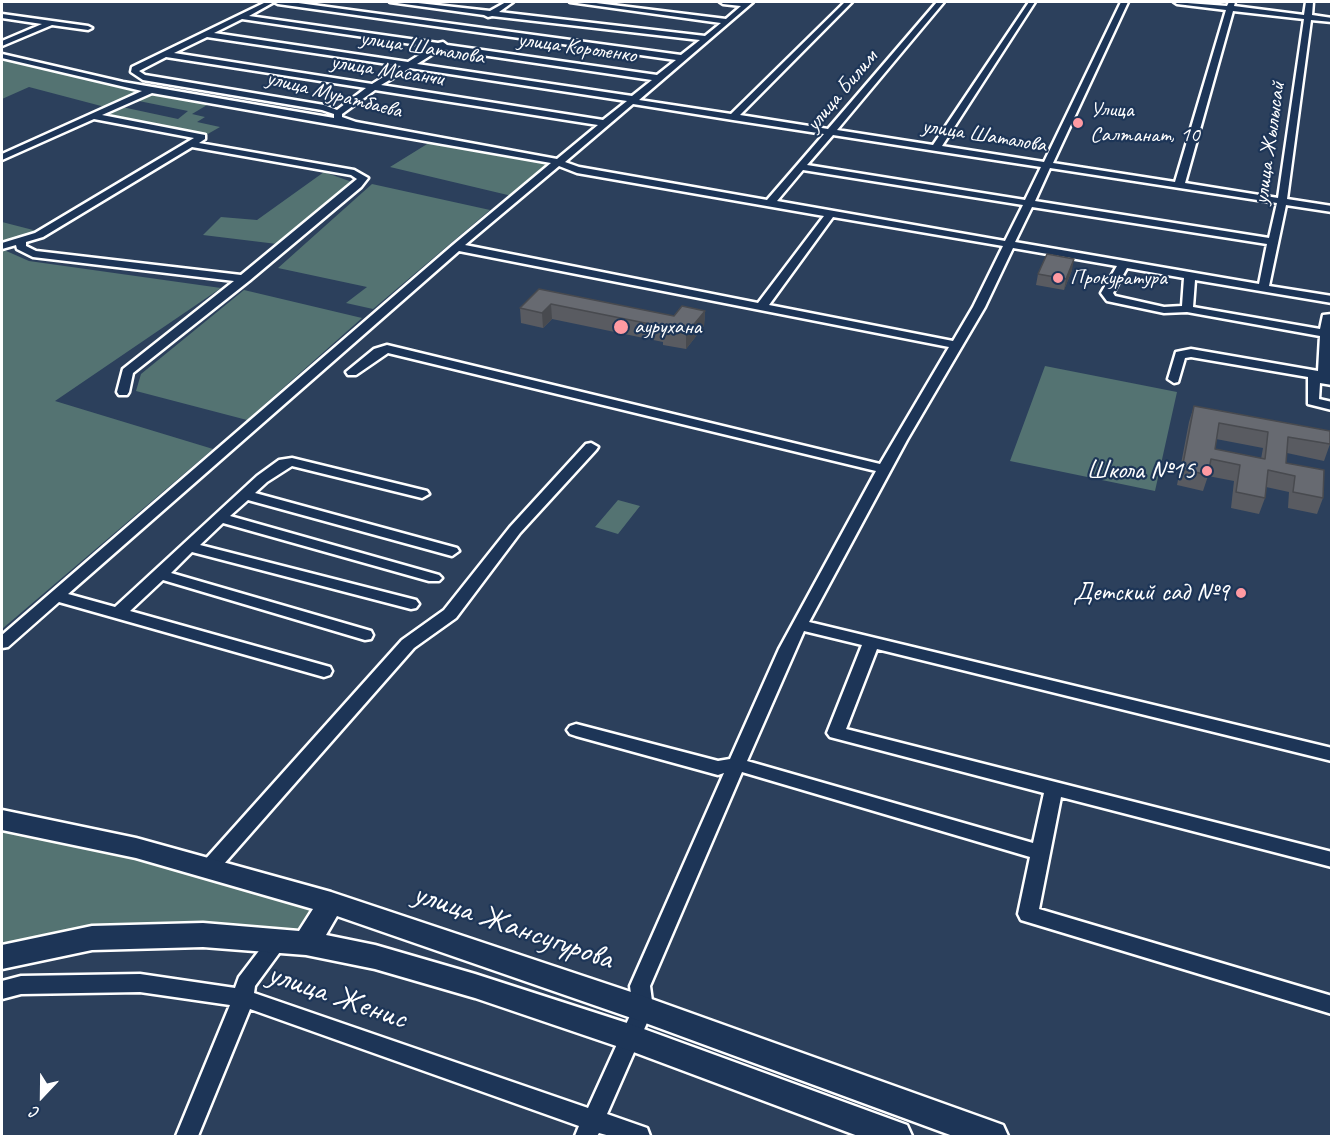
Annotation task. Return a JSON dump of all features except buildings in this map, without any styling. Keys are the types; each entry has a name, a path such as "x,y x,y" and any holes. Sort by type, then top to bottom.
{"main road":[{"name":"улица Жансугурова","path":"2,820 136,848 331,903 643,1009 982,1135"},
{"path":"292,942 331,903"},
{"path":"2,957 92,938 203,935 292,942 375,957 475,986 630,1037 896,1137"}],"street":[{"path":"164,54 271,2"},
{"path":"278,2 682,58"},
{"path":"394,2 706,39"},
{"path":"459,34 510,2"},
{"path":"574,2 728,21"},
{"path":"723,2 748,3"},
{"path":"733,117 849,2"},
{"name":"улица Билим","path":"770,203 941,2"},
{"path":"936,148 1032,2"},
{"path":"590,1129 643,1009 640,986 787,650 885,469 979,307 1125,2"},
{"path":"1177,2 1232,5 1332,20"},
{"name":"улица Жылысай","path":"1263,289 1282,202 1310,2"},
{"path":"2,643 457,247 748,3"},
{"path":"1179,186 1232,5"},
{"path":"2,16 88,28"},
{"name":"улица Короленко","path":"241,17 658,78"},
{"path":"2,44 51,23"},
{"name":"улица Шаталова","path":"206,34 1332,209"},
{"path":"338,113 373,87 449,40"},
{"name":"улица Муратбаева","path":"164,54 135,69 135,72 143,77 295,102 338,113 338,118 356,125 530,154 560,162 577,170 1332,300"},
{"name":"улица Масанчи","path":"164,54 605,123"},
{"path":"2,56 151,90 356,125"},
{"path":"2,156 151,90"},
{"path":"2,246 39,235 202,137 92,116"},
{"path":"123,392 128,372 163,341 245,279 358,185 363,178 354,173 191,144"},
{"path":"800,167 1274,242"},
{"path":"760,307 830,214"},
{"path":"21,241 21,247 33,254 245,279"},
{"path":"457,247 956,345"},
{"path":"1123,265 1107,293 1111,299 1164,310 1187,309 1326,334"},
{"path":"1187,309 1190,276"},
{"path":"1332,318 1327,318 1323,377 1313,401 1332,406"},
{"path":"352,372 378,352 387,349 885,469"},
{"path":"1174,379 1180,355 1191,353 1323,377"},
{"path":"209,868 408,644 450,614 516,530 591,447"},
{"path":"120,612 276,467 289,462 422,494"},
{"path":"245,495 452,551"},
{"path":"220,518 434,578"},
{"path":"189,547 411,604"},
{"path":"159,574 365,635"},
{"path":"56,596 120,612 324,671"},
{"path":"800,626 1332,755"},
{"path":"871,643 836,734 1332,860"},
{"path":"576,730 718,768 736,765 1041,853"},
{"path":"1054,789 1028,914 1332,1005"},
{"path":"187,1137 239,1012 246,983 292,942"},
{"name":"улица Женис","path":"2,990 21,985 140,983 243,998 590,1129 639,1137"}],"green space":[{"path":"2,59 139,91 105,107 29,87 2,99"},
{"path":"151,92 212,102 192,114 205,117 197,122 220,127 206,135 100,115 122,107 178,119 188,111 134,100"},
{"path":"432,141 551,164 512,196 390,167"},
{"path":"324,172 352,182 277,244 203,235 221,217 257,220"},
{"path":"372,184 490,210 373,309 346,303 367,287 278,268"},
{"path":"2,222 37,231 2,242"},
{"path":"4,250 29,261 221,288 55,401 213,449 2,629 2,252"},
{"path":"244,290 362,318 247,420 136,391 141,374"},
{"path":"1045,366 1177,392 1155,491 1010,461"},
{"path":"618,500 640,506 618,534 595,527"},
{"path":"2,821 70,834 331,903 306,943 92,938 2,957"}],"place":[{"name":"Улица Салтанат, 10","path":"1078,123"},
{"name":"Прокуратура","path":"1058,278"},
{"name":"аурухана","path":"621,327"},
{"name":"Школа №15","path":"1207,471"},
{"name":"Детский сад №9","path":"1241,593"}]}
